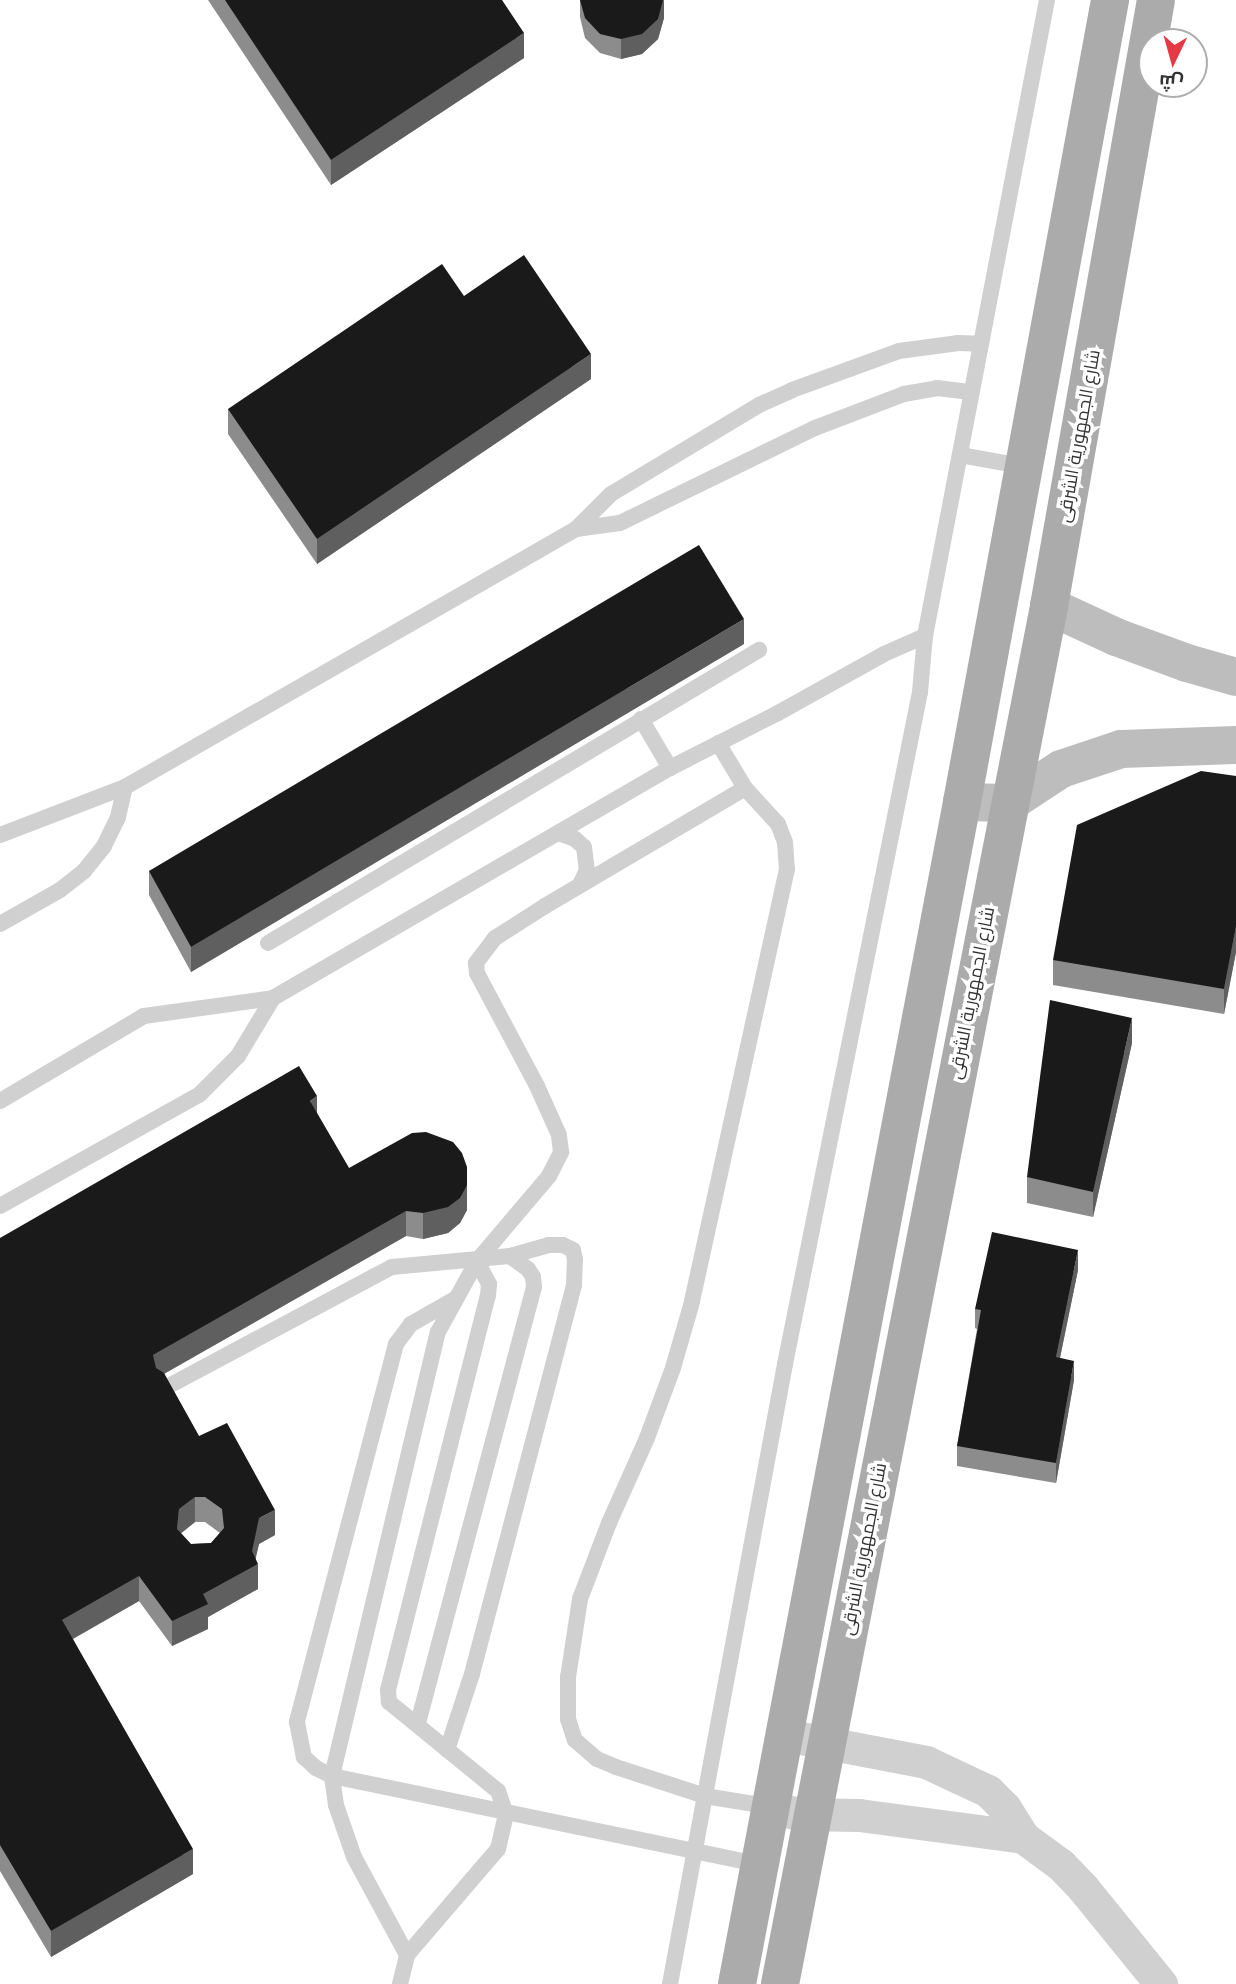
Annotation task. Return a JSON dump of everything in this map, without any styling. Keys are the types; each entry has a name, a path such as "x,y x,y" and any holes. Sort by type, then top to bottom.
{"main road":[{"path":"737,1984 962,802 1110,0"},
{"name":"شارع الجمهورية الشرقى","path":"780,1984 1048,606 1156,0"},
{"path":"1019,482 1065,508"},
{"path":"1048,606 1116,637 1187,663 1236,677"},
{"path":"962,802 1009,803 1061,769 1096,755 1121,750 1236,745"}],"street":[{"path":"785,1735 916,1760 959,1775 988,1791 1005,1808 1023,1836 1061,1865 1083,1888 1161,1984"},
{"path":"772,1807 785,1812 859,1815 1023,1836"}],"lane":[{"path":"670,1984 788,1350 919,692 925,636 1048,0"},
{"path":"0,835 125,787 576,529 611,494 712,430 792,390 899,351 930,346 981,344"},
{"path":"576,529 620,523 815,428 904,394 937,388 971,392"},
{"path":"960,455 1019,482"},
{"path":"0,1101 144,1016 273,998 670,768 884,654 925,636"},
{"path":"268,943 759,650"},
{"path":"640,719 670,768"},
{"path":"718,743 746,788 778,824 785,842 788,869 692,1302 673,1368 647,1438 609,1523 580,1599 568,1677 568,1719 575,1740 597,1759 705,1796 772,1807"},
{"path":"0,924 60,890 84,871 104,846 118,817 125,787"},
{"path":"407,1955 354,1857 336,1805 332,1776 438,1332 477,1261 549,1176 561,1152 559,1135 537,1086 477,973 476,962 480,953 495,938 581,883 746,788"},
{"path":"558,833 575,839 584,848 587,870 581,883"},
{"path":"0,1206 199,1095 238,1056 273,998"},
{"path":"165,1388 392,1267 411,1263 477,1261 564,1245 573,1250 574,1285 472,1674 447,1749"},
{"path":"418,1723 534,1287 533,1277 528,1269 510,1256"},
{"path":"400,1984 407,1955 498,1849 506,1814 498,1791 389,1702 388,1690 487,1303 489,1284 477,1261"},
{"path":"456,1299 411,1324 396,1344 297,1722 304,1757 316,1768 332,1776 760,1865"}],"building":[{"path":"225,0 502,0 524,33 331,160"},
{"path":"580,0 663,0 658,19 642,34 621,39 600,34 585,18"},
{"path":"524,255 591,354 317,539 228,409 442,264 464,296"},
{"path":"699,545 744,619 191,947 149,871"},
{"path":"1201,771 1236,776 1236,926 1224,989 1053,960 1077,825"},
{"path":"1050,1000 1132,1018 1093,1192 1027,1177"},
{"path":"299,1066 317,1096 310,1101 349,1168 412,1133 426,1132 453,1142 462,1153 467,1167 467,1185 460,1198 448,1207 423,1213 406,1211 153,1355 156,1368 164,1373 199,1436 227,1423 275,1510 259,1518 252,1551 258,1564 203,1594 208,1604 172,1621 139,1576 62,1620 193,1849 51,1931 0,1845 0,1238","holes":["195,1497 205,1497 222,1509 224,1528 211,1543 191,1544 177,1529 179,1509"]},
{"path":"992,1232 1078,1250 1056,1357 1074,1361 1056,1463 957,1446 981,1310 975,1309"}]}
